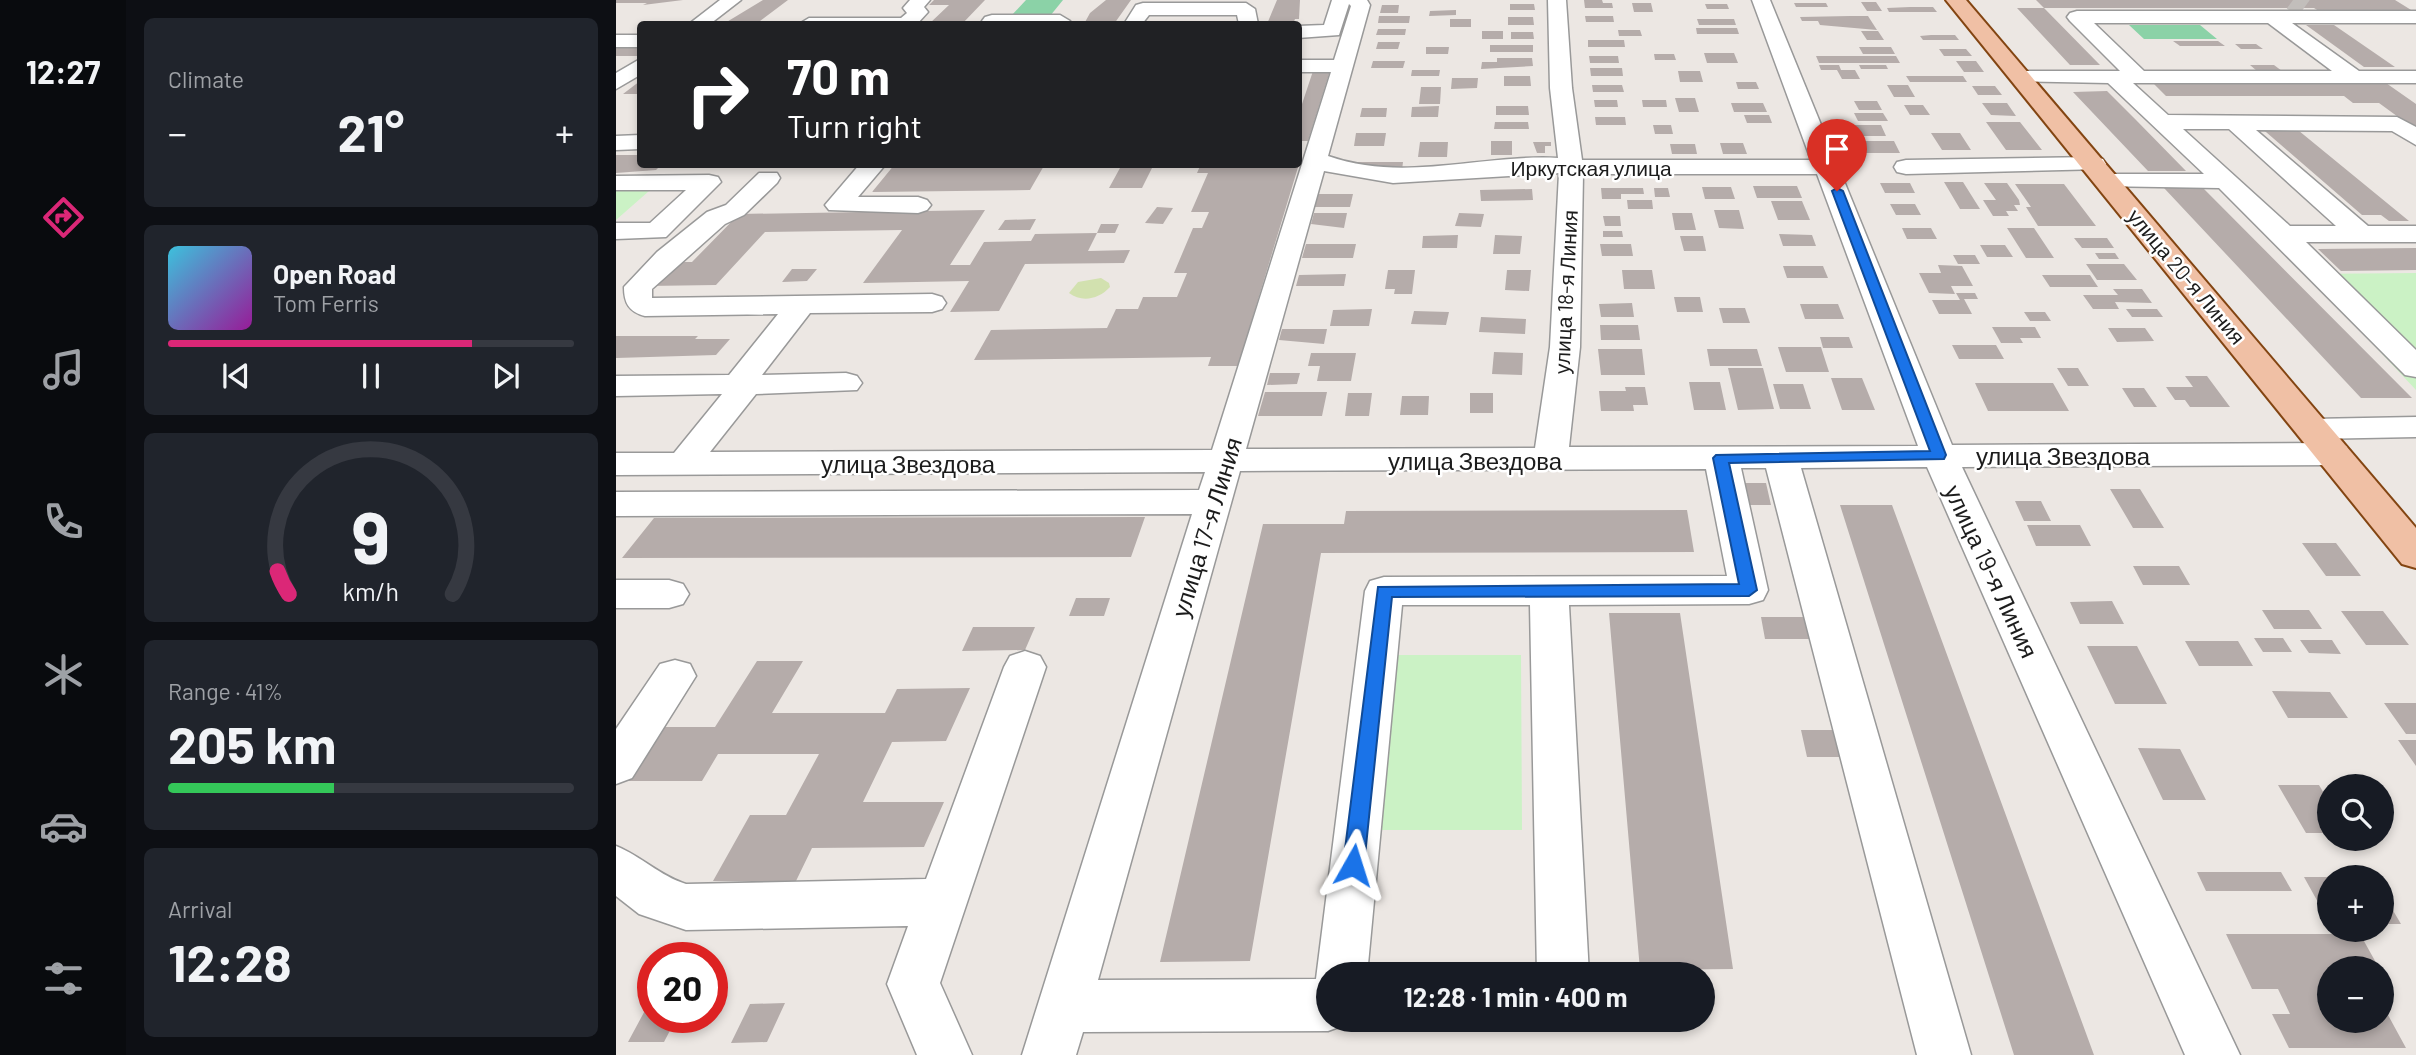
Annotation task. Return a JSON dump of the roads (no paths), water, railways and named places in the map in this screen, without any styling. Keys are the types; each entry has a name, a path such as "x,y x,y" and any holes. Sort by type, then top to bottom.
{"main road":[{"name":"улица 20-я Линия","path":"1956,0 2416,554"}],"street":[{"path":"702,21 732,0"},
{"path":"992,21 1010,0"},
{"path":"1302,32 1332,31 1341,0"},
{"name":"улица 17-я Линия","path":"1049,1055 1220,482 1311,151 1314,65 1361,5 1356,0"},
{"name":"улица 18-я Линия","path":"1550,459 1565,347 1571,167 1561,88 1557,0"},
{"name":"улица 19-я Линия","path":"1761,0 1939,455 2213,1055"},
{"path":"909,21 919,12 917,4"},
{"path":"1135,21 1143,9 1246,9 1248,21"},
{"path":"2415,18 2311,12 2272,17 2077,17 2162,122 2283,234 2416,368"},
{"path":"808,16 869,21"},
{"path":"2272,17 2348,73"},
{"path":"1019,21 1062,18"},
{"path":"616,41 637,41"},
{"path":"2280,54 2306,73"},
{"path":"2211,60 2234,56"},
{"path":"616,61 637,63"},
{"path":"616,83 637,66"},
{"path":"2021,77 2348,73 2413,82"},
{"path":"2378,108 2416,138"},
{"path":"2162,122 2398,124"},
{"path":"2234,122 2361,234"},
{"path":"616,143 637,142"},
{"name":"Иркутская улица","path":"1311,151 1342,171 1366,175 1475,171 1533,163 1571,167 1828,167"},
{"path":"1906,167 2101,173 2226,181"},
{"path":"616,230 685,168"},
{"path":"870,168 838,205 918,205"},
{"path":"768,178 735,210 716,218 667,258 638,287 638,300 645,307 932,303"},
{"path":"616,183 709,182 657,231 616,230"},
{"path":"2251,204 2327,204"},
{"path":"2283,234 2416,234"},
{"path":"683,464 801,305"},
{"path":"616,386 846,383"},
{"path":"2323,441 2416,428"},
{"name":"улица Звездова","path":"631,464 1220,482 1550,459 1939,455 2323,441"},
{"path":"1781,457 1944,1055"},
{"path":"1342,962 1384,591 1749,590 1721,458"},
{"path":"616,498 631,464"},
{"path":"616,504 1220,482"},
{"path":"1549,591 1563,962"},
{"path":"616,594 669,594"},
{"path":"945,1055 913,984 1026,667"},
{"path":"616,765 675,676"},
{"path":"616,868 657,898 687,907 942,902"},
{"path":"1064,1006 1316,1005"}],"tunnel":[{"path":"2293,0 2304,8"}]}
